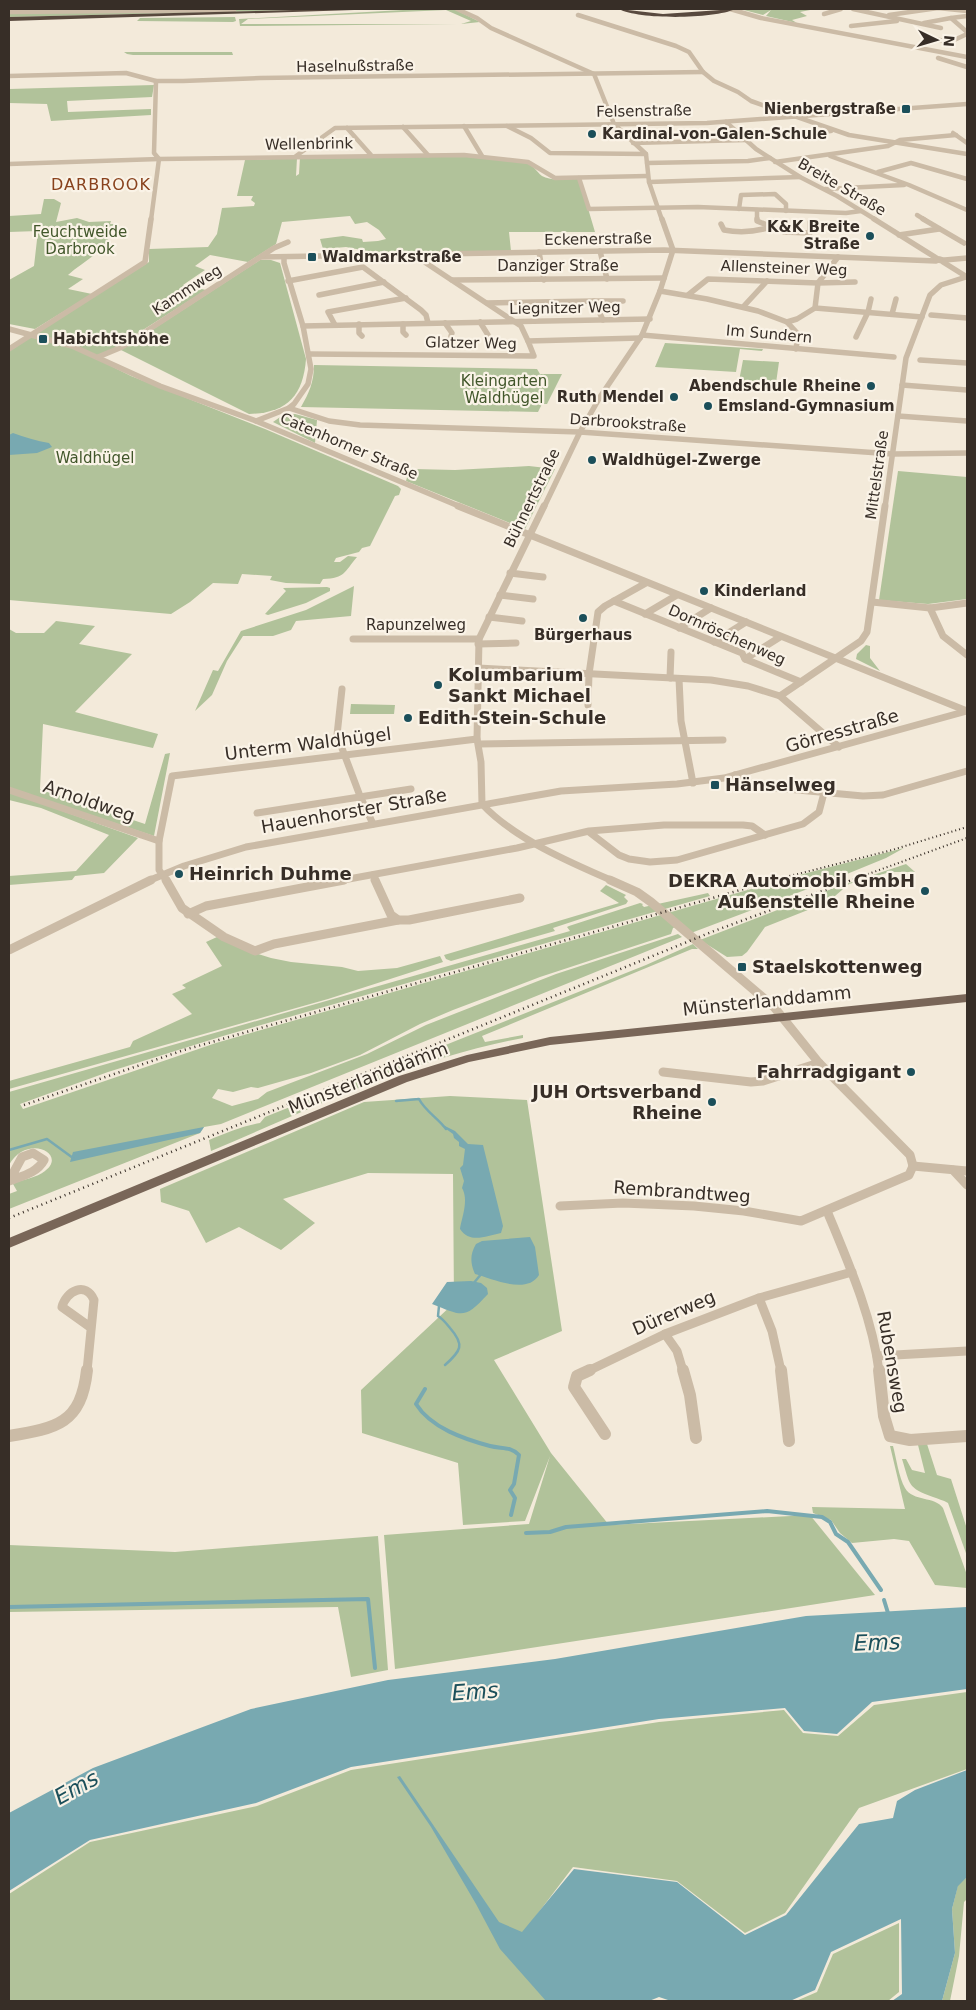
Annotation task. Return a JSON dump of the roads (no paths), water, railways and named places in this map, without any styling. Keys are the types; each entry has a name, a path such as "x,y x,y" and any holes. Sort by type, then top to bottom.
{"highway":[{"path":"9,19 382,9"},
{"path":"622,9 645,15 676,15 724,9"},
{"path":"641,9 650,13 676,15"},
{"path":"717,10 731,9"},
{"path":"717,10 738,12"}],"main road":[{"name":"Münsterlanddamm","path":"9,1243 403,1079 468,1059 550,1041 967,998"}],"street":[{"path":"457,9 477,18 491,28 594,74 614,124 646,154 648,179 673,250"},
{"path":"731,9 770,20 967,57"},
{"path":"824,14 841,9"},
{"path":"853,9 941,28"},
{"path":"897,9 907,12"},
{"path":"883,16 926,9 966,10"},
{"path":"9,12 234,10"},
{"path":"578,15 676,46 689,52 702,72 714,81 738,92 751,101 798,116 834,131 848,136 894,144 967,154"},
{"path":"918,24 967,16"},
{"path":"934,39 950,42 967,33 951,18"},
{"path":"851,26 869,23 875,25 902,20"},
{"path":"938,58 967,67"},
{"name":"Haselnußstraße","path":"9,76 126,74 156,81 702,72"},
{"path":"9,349 145,262 159,159 154,153 156,81"},
{"name":"Felsenstraße","path":"296,156 336,128 726,122 967,104"},
{"name":"Felsenstraße","path":"953,105 967,109"},
{"name":"Breite Straße","path":"726,122 775,162 861,211 967,277"},
{"path":"464,126 469,138 482,156"},
{"path":"506,126 530,138 550,153 646,154"},
{"path":"403,127 428,155"},
{"path":"347,128 371,156"},
{"path":"633,143 695,142 834,131"},
{"path":"951,131 967,143"},
{"path":"692,135 695,142"},
{"path":"775,162 894,144 900,140 956,135"},
{"name":"Wellenbrink","path":"9,164 296,156 428,155 482,156 528,162 536,165 547,177 648,179 800,177"},
{"path":"828,155 878,172 967,210"},
{"path":"647,163 748,161 770,158"},
{"path":"878,172 912,163 967,179"},
{"path":"602,169 604,177"},
{"path":"579,178 589,209 739,209 846,213 861,211"},
{"path":"824,189 909,185"},
{"path":"739,209 741,195 775,194 786,204 786,211"},
{"path":"757,210 757,221 784,232 810,233 810,222"},
{"path":"917,215 964,243"},
{"path":"721,224 724,230 729,231 761,230 772,227"},
{"name":"Breite Straße","path":"899,235 939,229"},
{"name":"Kammweg","path":"98,357 122,347 279,245 288,242"},
{"name":"Eckenerstraße","path":"261,257 673,250 941,261 967,258"},
{"name":"Bühnertstraße","path":"482,804 478,741 478,641 580,432 599,399 641,337 650,319 673,250"},
{"path":"600,251 607,279"},
{"path":"539,252 544,280"},
{"path":"418,254 426,263 515,322 524,330 528,341"},
{"path":"256,422 289,408 308,384 311,370 309,354 288,281 284,257"},
{"path":"815,308 818,283 838,258"},
{"path":"288,281 358,266 367,268 426,315 428,323"},
{"name":"Mittelstraße","path":"836,659 865,637 872,602 906,358 934,289 967,277"},
{"name":"Danziger Straße","path":"452,280 664,278"},
{"name":"Allensteiner Weg","path":"688,295 708,279 818,283 855,282"},
{"path":"743,307 767,280"},
{"path":"319,295 384,282"},
{"path":"660,291 743,307 787,322 798,334 796,349"},
{"path":"335,325 328,312 406,298"},
{"path":"856,337 868,312 871,299"},
{"path":"892,314 896,299"},
{"path":"594,301 602,320"},
{"path":"487,303 623,301"},
{"path":"787,322 797,319 815,308 922,317"},
{"path":"931,316 967,318"},
{"name":"Liegnitzer Weg","path":"302,326 650,319"},
{"path":"480,322 488,335 487,338"},
{"path":"445,323 452,333 451,336"},
{"path":"360,324 359,333 362,336"},
{"path":"402,324 403,332 406,335"},
{"name":"Catenhorner Straße","path":"9,329 61,342 160,386 256,422 529,536 967,711"},
{"name":"Glatzer Weg","path":"309,354 534,356 528,341 641,337"},
{"name":"Im Sundern","path":"641,337 894,357"},
{"path":"920,360 967,363"},
{"path":"902,384 967,390"},
{"name":"Darbrookstraße","path":"289,408 329,421 360,425 580,432 893,454 967,453"},
{"path":"898,416 967,421"},
{"name":"Bühnertstraße","path":"510,573 543,577"},
{"path":"588,705 589,674 598,612 646,583"},
{"path":"500,595 533,599"},
{"path":"645,614 677,595"},
{"name":"Dornröschenweg","path":"614,601 742,654 745,659 801,682"},
{"path":"872,602 930,608 967,603"},
{"path":"679,628 711,608"},
{"path":"930,608 937,630 947,642 967,655"},
{"path":"490,617 522,621"},
{"path":"714,642 746,622"},
{"path":"745,659 780,637"},
{"name":"Rapunzelweg","path":"352,639 478,641"},
{"path":"478,641 516,644"},
{"path":"670,678 671,652"},
{"path":"780,696 836,659"},
{"path":"478,668 711,680 748,686 780,696 839,747"},
{"path":"678,679 684,740 693,783"},
{"path":"342,689 337,735 360,796 373,824"},
{"name":"Görresstraße","path":"724,778 967,711"},
{"path":"684,740 723,740"},
{"name":"Unterm Waldhügel","path":"159,841 172,776 478,741 684,740"},
{"path":"734,776 753,786 824,793 883,796 967,771"},
{"name":"Hauenhorster Straße","path":"9,950 162,872 246,847 569,790 693,783 724,778"},
{"path":"258,813 411,788"},
{"name":"Arnoldweg","path":"9,790 159,841"},
{"path":"589,832 613,853 630,860 658,863 677,860 814,819 821,811 824,793"},
{"path":"482,804 493,816 561,859 645,897 682,930 734,971 784,1017 819,1063 910,1156 913,1166 908,1175 827,1211"},
{"path":"188,914 206,906 517,848 536,842 589,832 623,828 694,825 753,826 765,835"},
{"path":"159,841 162,872 182,908 188,914 224,937 255,951 274,944 520,898"},
{"path":"373,875 391,916 398,920"},
{"path":"663,1072 751,1082 764,1081 819,1063"},
{"path":"913,1166 967,1171"},
{"path":"953,1170 967,1185"},
{"name":"Rembrandtweg","path":"560,1206 608,1203 694,1206 744,1211 802,1221 827,1211"},
{"name":"Rubensweg","path":"827,1211 866,1309 877,1356 884,1424 890,1436 910,1440 967,1436"},
{"name":"Dürerweg","path":"605,1434 574,1387 578,1376 665,1334 758,1298 852,1272"},
{"path":"758,1298 766,1312 779,1362 789,1441"},
{"path":"9,1436 49,1429 77,1409 85,1391 90,1328"},
{"path":"665,1334 677,1351 690,1395 696,1438"},
{"path":"877,1356 967,1351"}],"water":[{"path":"13,433 49,443 52,447 37,453 9,455 9,435"},
{"path":"442,1126 455,1131 468,1144 483,1145 503,1226 501,1233 473,1238 464,1234 460,1229 465,1198 462,1188 464,1181 460,1168 463,1165 465,1149 459,1146 459,1142 454,1138 453,1134"},
{"path":"204,1127 200,1133 70,1162 73,1152"},
{"path":"530,1237 535,1247 539,1275 534,1281 518,1285 509,1284 475,1274 471,1259 476,1244 482,1241"},
{"path":"471,1281 481,1283 487,1288 488,1294 468,1312 457,1313 432,1304 447,1282"},
{"name":"Ems","path":"967,1607 967,1689 872,1702 837,1734 804,1731 785,1708 659,1719 351,1767 256,1803 90,1840 9,1891 9,1813 93,1768 251,1709 388,1680 555,1659 806,1616"},
{"path":"967,1770 967,1877 958,1886 952,1909 955,1953 942,2001 892,2001 902,1994 901,1919 831,1952 815,1990 790,2001 671,2001 659,1997 649,2001 546,2001 500,1949 431,1827 397,1777 400,1776 499,1922 522,1932 574,1869 677,1882 745,1935 786,1915 859,1824 893,1818 897,1801 915,1790"}],"waterway":[{"path":"396,1101 419,1099 446,1129"},
{"path":"9,1150 47,1139 73,1158"},
{"path":"473,1284 482,1273"},
{"path":"439,1306 438,1316 455,1334 459,1343 458,1352 445,1365"},
{"path":"425,1389 416,1404 430,1420 470,1440 509,1449 519,1455 514,1484 510,1490 515,1498 511,1515"},
{"path":"526,1533 550,1532 566,1527 767,1511 822,1517 830,1522 836,1534 848,1542 881,1590"},
{"path":"9,1607 368,1599 375,1668"},
{"path":"884,1600 888,1613"}],"railway":[{"path":"770,881 892,850 967,827"},
{"path":"849,881 967,838"},
{"path":"24,1105 184,1050 775,880"},
{"path":"9,1218 714,931 852,880"}],"place":[{"name":"Nienbergstraße","path":"906,109"},
{"name":"Kardinal-von-Galen-Schule","path":"592,134"},
{"name":"K&K Breite Straße","path":"870,236"},
{"name":"Waldmarkstraße","path":"312,257"},
{"name":"Habichtshöhe","path":"43,339"},
{"name":"Abendschule Rheine","path":"871,386"},
{"name":"Ruth Mendel","path":"674,397"},
{"name":"Emsland-Gymnasium","path":"708,406"},
{"name":"Waldhügel-Zwerge","path":"592,460"},
{"name":"Kinderland","path":"704,591"},
{"name":"Bürgerhaus","path":"583,618"},
{"name":"Kolumbarium Sankt Michael","path":"438,685"},
{"name":"Edith-Stein-Schule","path":"408,718"},
{"name":"Hänselweg","path":"715,785"},
{"name":"Heinrich Duhme","path":"179,874"},
{"name":"DEKRA Automobil GmbH Außenstelle Rheine","path":"925,891"},
{"name":"Staelskottenweg","path":"742,967"},
{"name":"Fahrradgigant","path":"911,1072"},
{"name":"JUH Ortsverband Rheine","path":"712,1102"}],"district":[{"name":"DARBROOK","path":"101,184"}],"park label":[{"name":"Feuchtweide Darbrook","path":"80,240"},
{"name":"Kleingarten Waldhügel","path":"504,390"},
{"name":"Waldhügel","path":"95,458"}]}
